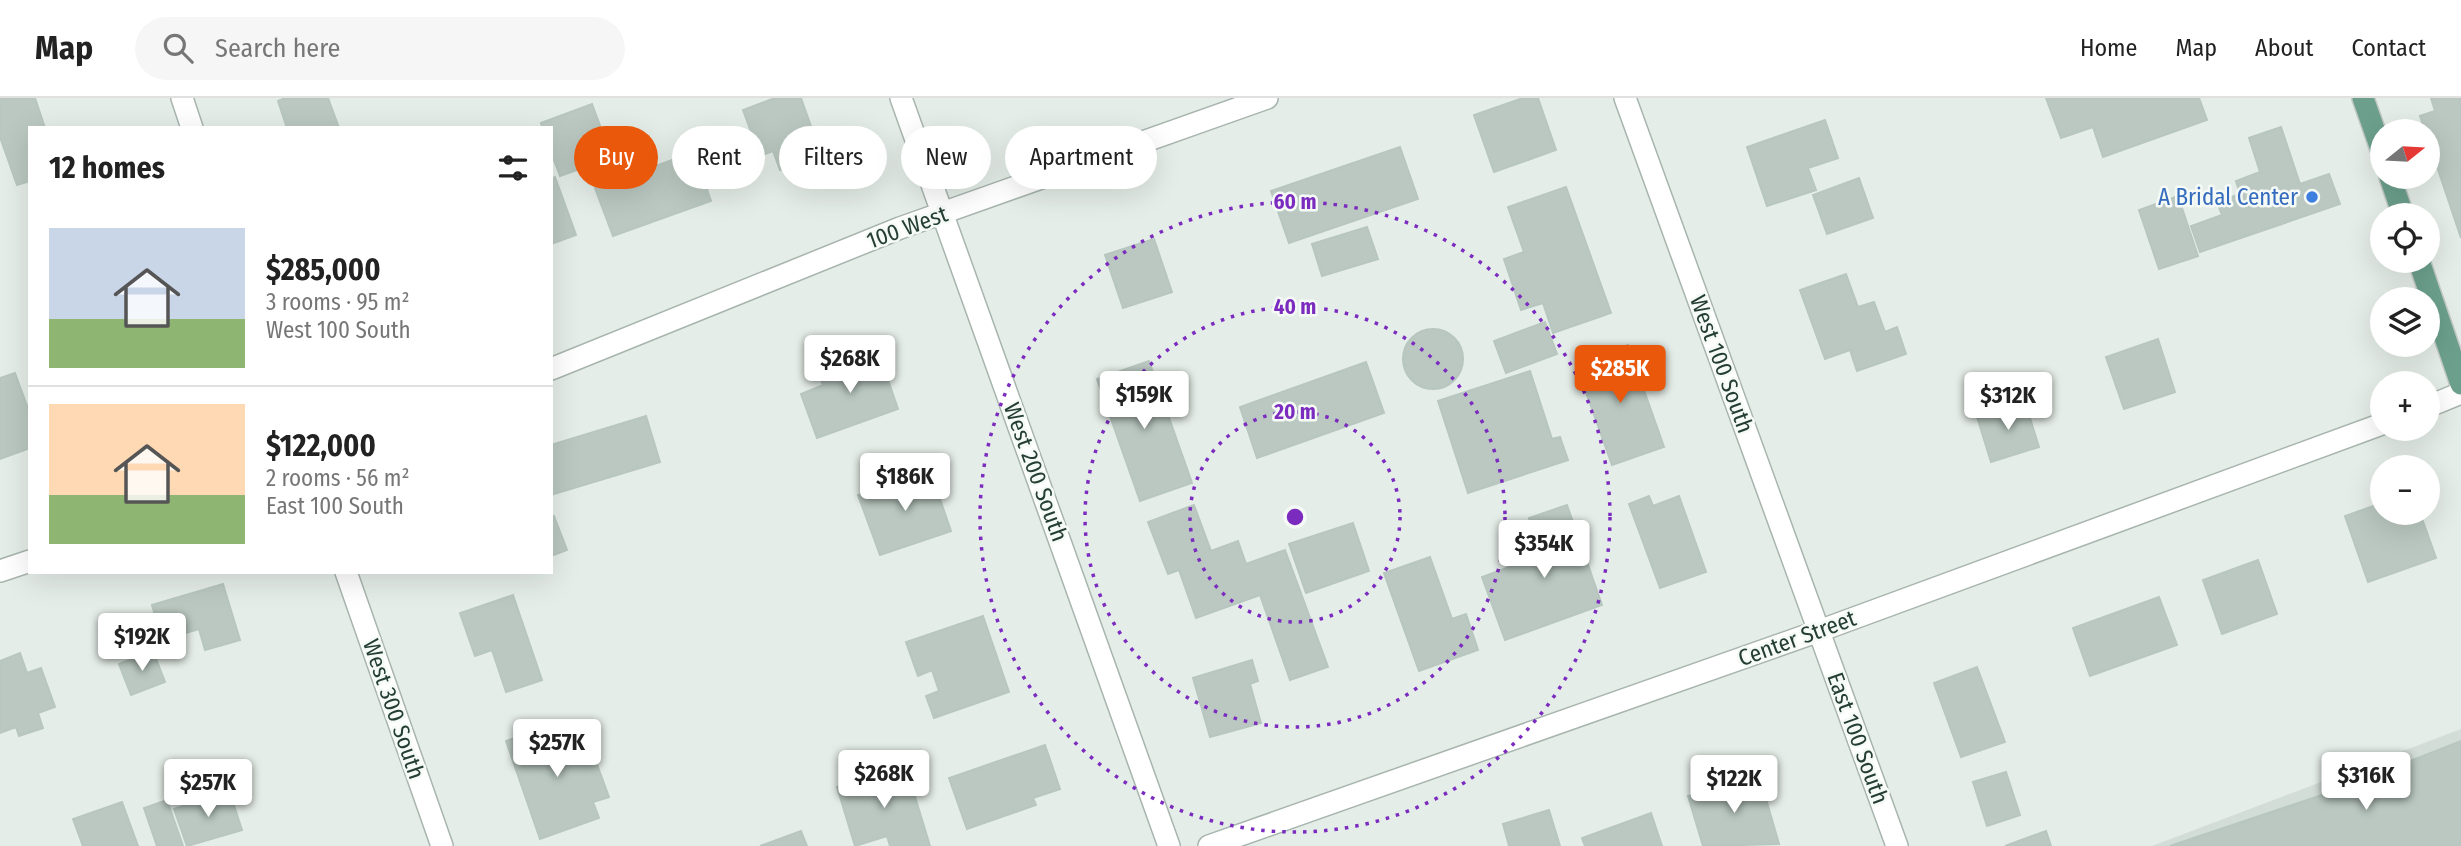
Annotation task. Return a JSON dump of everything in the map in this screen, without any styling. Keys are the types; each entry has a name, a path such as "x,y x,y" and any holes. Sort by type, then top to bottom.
{"main road":[{"path":"2363,98 2370,119"},
{"path":"2423,273 2461,384"}],"street":[{"path":"182,98 191,126"},
{"name":"West 200 South","path":"901,98 1169,846"},
{"name":"100 West","path":"553,368 943,214 1267,98"},
{"name":"West 100 South","path":"1625,98 1819,631"},
{"path":"2440,402 2461,393"},
{"name":"Center Street","path":"1209,846 1819,631 2370,428"},
{"path":"0,571 28,562"},
{"name":"West 300 South","path":"347,574 442,846"},
{"name":"East 100 South","path":"1819,631 1897,846"}],"shaded area":[{"path":"2461,729 2461,846 2152,846"}],"building":[{"path":"0,98 35,98 44,126 28,126 28,182 17,185 0,137"},
{"path":"285,98 328,98 338,126 286,126 278,101"},
{"path":"775,98 801,98 811,126 779,126 779,167 773,151 765,154 765,126 749,126 743,110"},
{"path":"1523,98 1538,98 1556,150 1494,172 1474,115"},
{"path":"2046,98 2199,98 2207,120 2103,157 2093,127 2061,138"},
{"path":"2431,98 2461,98 2461,238 2440,176 2440,119 2421,119 2420,116 2435,111"},
{"path":"592,104 600,126 574,126 574,171 560,176 553,157 553,126 542,126 541,123"},
{"path":"1825,120 1838,158 1808,168 1816,190 1767,206 1747,147"},
{"path":"2281,127 2300,184 2329,174 2340,204 2200,252 2191,226 2222,215 2217,202 2240,194 2236,181 2260,172 2249,138"},
{"path":"1400,147 1418,199 1289,243 1271,191"},
{"path":"672,160 672,189 707,189 711,201 613,236 595,189 658,189 658,165"},
{"path":"555,177 576,235 553,243"},
{"path":"1859,178 1873,218 1827,234 1813,195"},
{"path":"1566,187 1611,313 1553,333 1543,303 1521,310 1504,259 1524,252 1508,207"},
{"path":"2178,196 2198,256 2159,269 2139,210"},
{"path":"1367,227 1378,259 1322,276 1312,244"},
{"path":"1154,239 1172,292 1123,308 1105,255"},
{"path":"1846,274 1858,307 1874,302 1885,332 1897,327 1906,354 1857,371 1850,350 1825,359 1800,290"},
{"path":"1545,322 1557,354 1506,373 1494,341"},
{"path":"1427,329 1439,329 1455,337 1461,347 1461,371 1455,381 1439,389 1427,389 1411,381 1403,365 1403,353 1411,337"},
{"path":"2158,339 2175,392 2124,409 2106,357"},
{"path":"1628,345 1664,447 1612,465 1576,364"},
{"path":"878,351 898,409 817,438 801,394 823,385 818,372"},
{"path":"1149,361 1192,483 1140,501 1097,379"},
{"path":"1366,362 1384,413 1257,458 1240,407"},
{"path":"1530,371 1552,439 1560,437 1568,460 1468,493 1438,401"},
{"path":"15,373 28,409 28,449 0,459 0,378"},
{"path":"2025,402 2039,447 1991,462 1977,417"},
{"path":"646,416 660,462 553,494 553,444"},
{"path":"930,470 951,531 880,555 858,495"},
{"path":"1649,496 1653,506 1679,496 1706,572 1660,588 1629,504"},
{"path":"1194,505 1211,551 1238,541 1246,564 1285,550 1328,667 1290,680 1260,595 1196,618 1179,570 1168,574 1148,522"},
{"path":"1567,505 1602,605 1505,640 1482,577 1542,555 1529,518"},
{"path":"2370,507 2370,525 2424,525 2436,558 2368,582 2345,516"},
{"path":"553,517 567,550 553,555"},
{"path":"1353,523 1369,571 1306,593 1289,544"},
{"path":"1430,557 1452,619 1466,614 1478,650 1419,671 1384,573"},
{"path":"2258,560 2277,614 2222,634 2203,580"},
{"path":"223,584 240,640 205,650 199,629 162,640 152,605"},
{"path":"513,595 542,680 506,692 492,650 475,656 460,613"},
{"path":"2159,597 2177,645 2090,676 2073,628"},
{"path":"983,616 1009,692 934,718 926,696 939,691 932,670 918,676 906,642"},
{"path":"153,651 165,682 131,695 119,664"},
{"path":"20,653 27,673 41,668 55,707 38,713 43,728 19,736 16,727 0,733 0,661"},
{"path":"1252,660 1258,681 1250,684 1261,723 1210,737 1193,678"},
{"path":"1977,667 2005,742 1961,757 1934,683"},
{"path":"563,721 573,749 589,743 609,797 593,802 599,818 540,839 506,741"},
{"path":"2461,741 2461,846 2170,846 2331,792"},
{"path":"1045,745 1060,789 1033,798 1036,805 967,829 949,778"},
{"path":"906,767 930,846 890,846 887,836 855,846 837,787"},
{"path":"2006,772 2020,815 1987,826 1973,782"},
{"path":"1759,775 1779,844 1703,846 1688,796"},
{"path":"229,790 242,830 187,846 174,809"},
{"path":"167,800 183,846 157,846 144,808"},
{"path":"122,802 138,846 83,846 73,819"},
{"path":"1549,810 1560,846 1509,846 1503,824"},
{"path":"1651,813 1662,846 1585,846 1582,838"},
{"path":"801,831 807,846 760,846"},
{"path":"2046,831 2051,846 2005,846"}],"place":[{"name":"A Bridal Center","path":"2312,197"}]}
